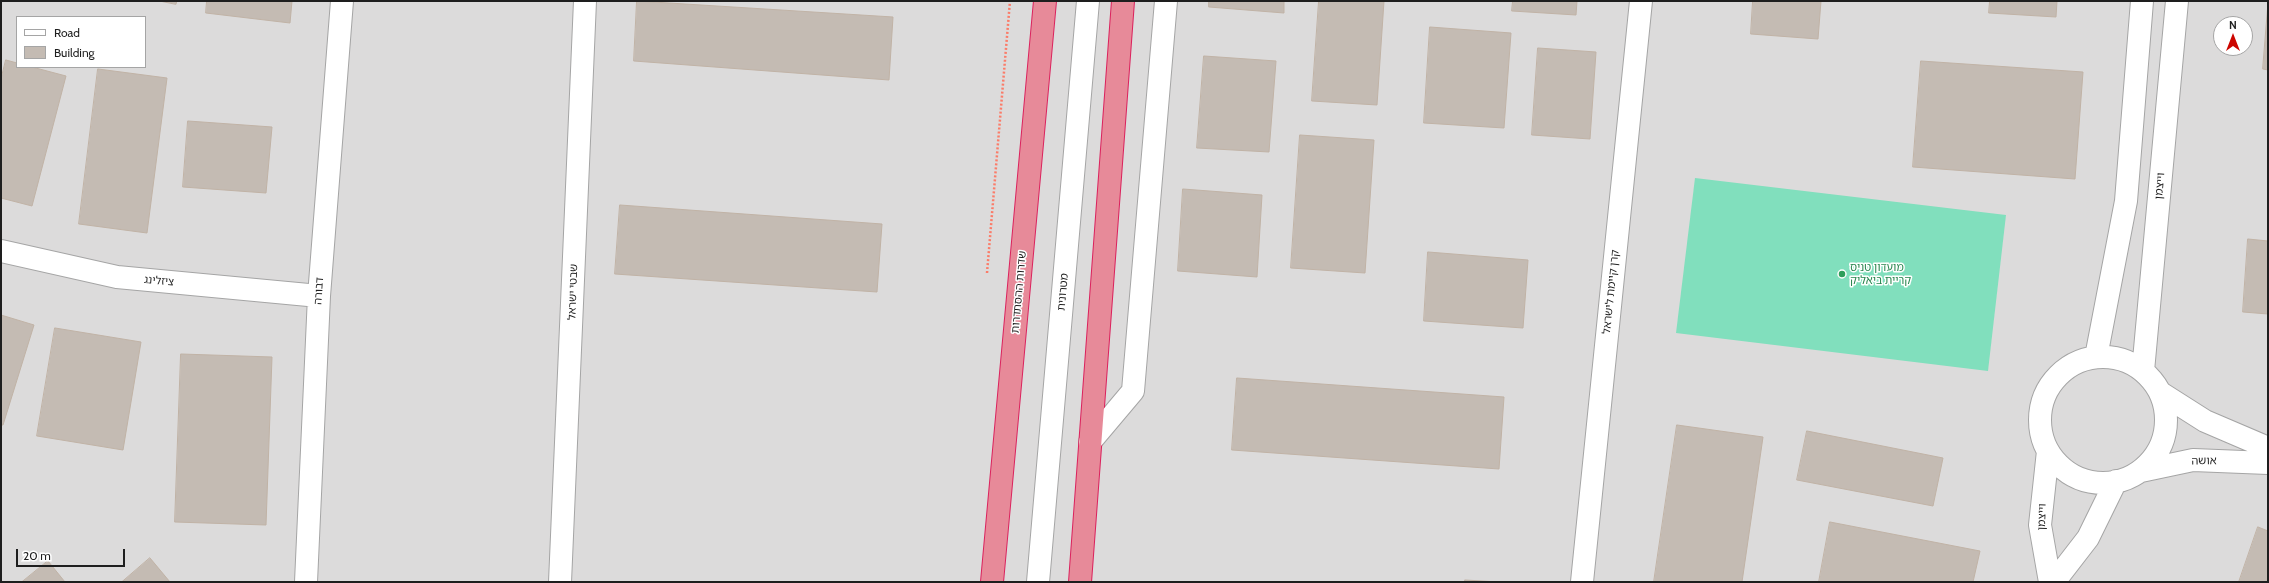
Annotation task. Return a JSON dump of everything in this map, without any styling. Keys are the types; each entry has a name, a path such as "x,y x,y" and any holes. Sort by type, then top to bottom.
{"highway":[{"name":"שדרות ההסתדרות","path":"992,582 1045,1"},
{"path":"1080,582 1123,1"}],"street":[{"name":"דבורה","path":"306,582 319,296 342,1"},
{"name":"שבטי ישראל","path":"560,582 585,1"},
{"name":"מטרונית","path":"1038,582 1088,1"},
{"path":"1090,442 1133,391 1166,1"},
{"name":"קרן קיימת לישראל","path":"1582,582 1641,1"},
{"path":"2096,357 2126,201 2142,1"},
{"name":"וייצמן","path":"2143,371 2176,1"},
{"name":"ציזלינג","path":"1,251 117,276 319,296"},
{"path":"2161,393 2167,421 2164,439 2155,457 2141,471 2116,481 2104,483 2084,480 2066,472 2048,451 2044,442 2040,424 2042,404 2049,387 2061,373 2078,362 2096,357 2113,358 2129,362 2143,371 2161,393 2205,421 2268,448"},
{"name":"וייצמן","path":"2048,451 2040,525 2050,582"},
{"name":"אושה","path":"2141,471 2193,460 2268,463"},
{"path":"2054,582 2088,538 2116,481"}],"shaded area":[{"path":"1,1 2268,1 2268,582 1,582"}],"green space":[{"name":"מועדון טניס קריית ביאליק","path":"1695,178 2006,215 1988,371 1676,333"}],"building":[{"path":"160,1 177,1 176,4"},
{"path":"207,1 292,1 290,23 206,13"},
{"path":"637,1 893,17 889,80 634,61"},
{"path":"1209,1 1284,1 1284,13 1209,7"},
{"path":"1319,1 1384,1 1377,105 1312,101"},
{"path":"1513,1 1577,1 1576,15 1512,11"},
{"path":"1753,1 1821,1 1818,39 1751,34"},
{"path":"1990,1 2057,1 2056,17 1989,13"},
{"path":"2268,3 2268,70 2263,69"},
{"path":"1430,27 1511,33 1504,128 1424,123"},
{"path":"1538,48 1596,52 1590,139 1532,135"},
{"path":"1204,56 1276,61 1269,152 1197,148"},
{"path":"6,60 16,63 16,68 36,68 66,76 32,206 1,198 1,79"},
{"path":"1921,61 2083,72 2075,179 1913,167"},
{"path":"98,69 167,78 147,233 79,224"},
{"path":"188,121 272,127 266,193 183,187"},
{"path":"1300,135 1374,140 1365,273 1291,268"},
{"path":"1183,189 1262,195 1257,277 1178,271"},
{"path":"620,205 882,224 877,292 615,274"},
{"path":"2248,239 2268,241 2268,314 2243,312"},
{"path":"1428,252 1528,260 1523,328 1424,321"},
{"path":"1,315 34,325 3,425 1,425"},
{"path":"55,328 141,342 123,450 37,436"},
{"path":"181,354 272,357 266,525 175,522"},
{"path":"1237,378 1504,397 1499,469 1232,450"},
{"path":"1677,425 1763,437 1742,582 1654,582"},
{"path":"1807,431 1943,458 1933,506 1797,480"},
{"path":"1830,522 1980,551 1973,582 1819,582"},
{"path":"2258,527 2268,531 2268,582 2239,582"},
{"path":"150,558 170,582 122,582"},
{"path":"48,561 65,582 22,582"},
{"path":"1465,580 1499,582 1465,582"}],"place":[{"name":"מועדון טניס קריית ביאליק","path":"1842,274"}]}
